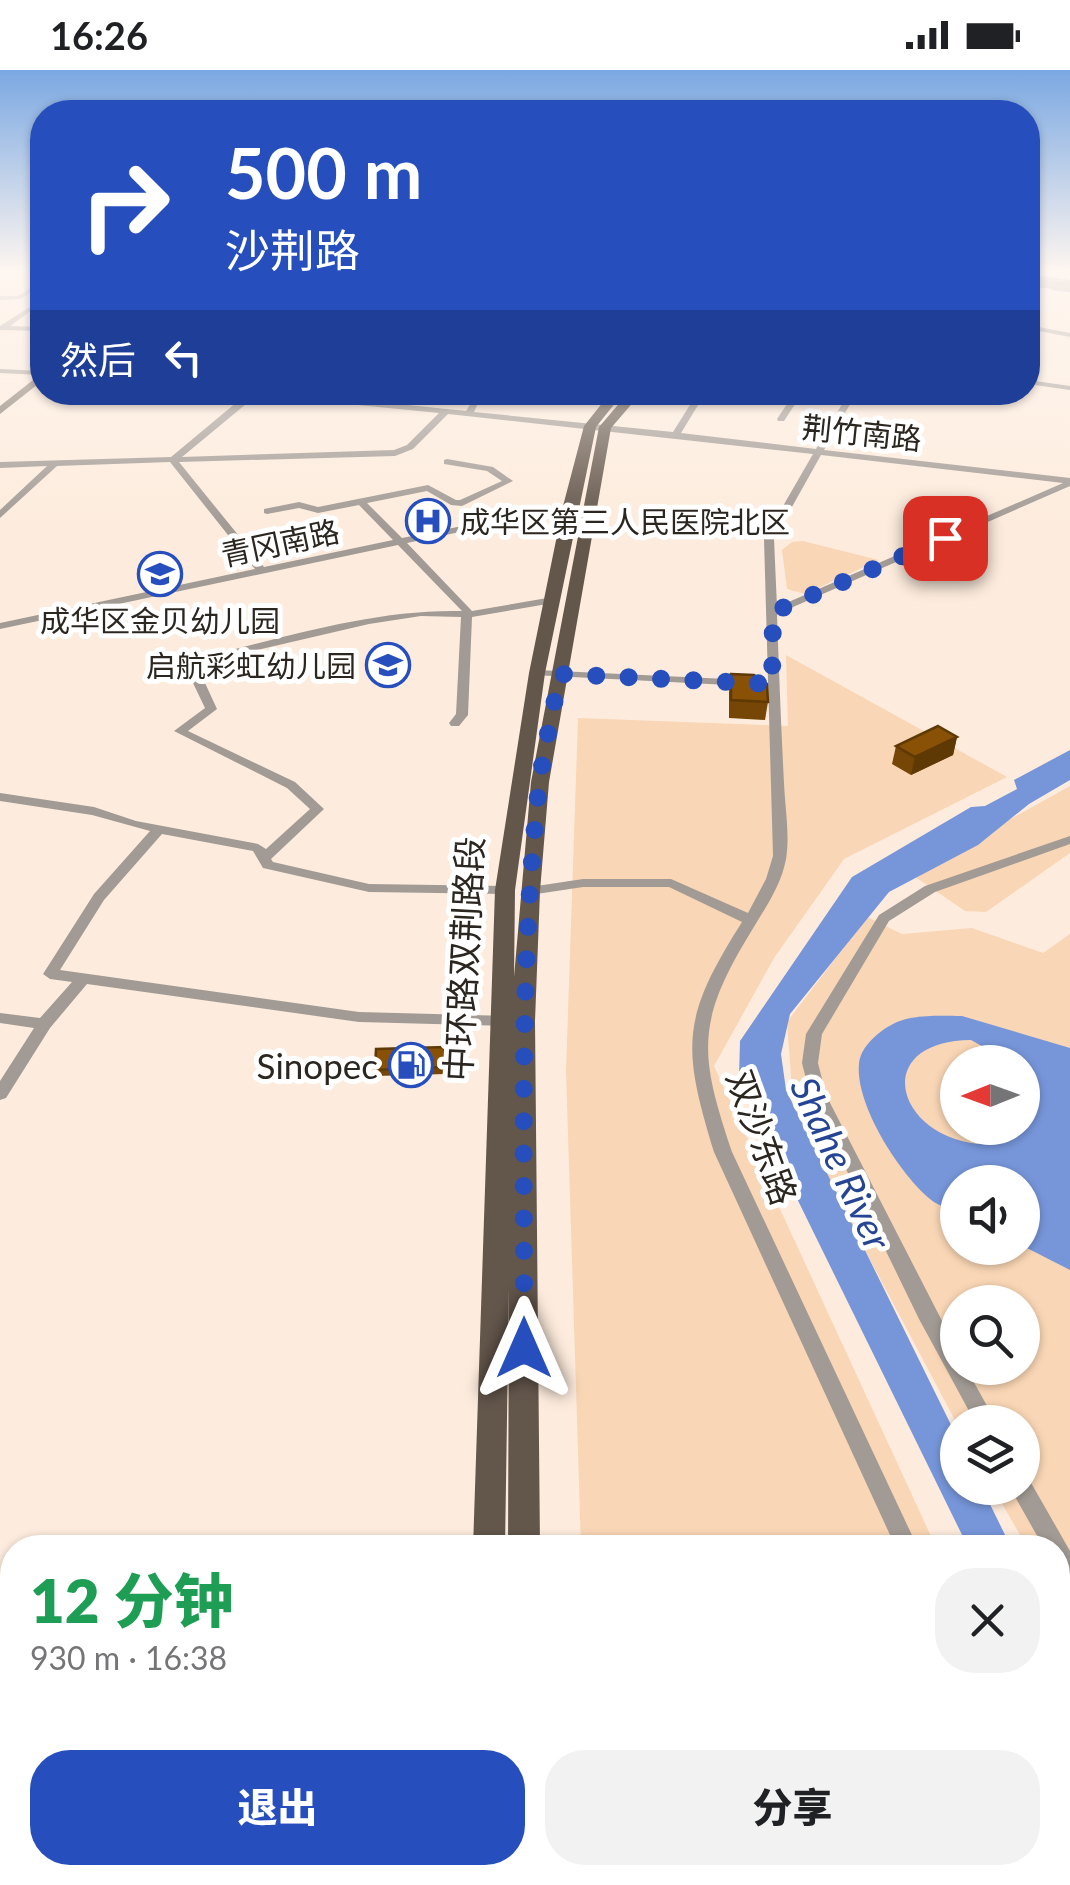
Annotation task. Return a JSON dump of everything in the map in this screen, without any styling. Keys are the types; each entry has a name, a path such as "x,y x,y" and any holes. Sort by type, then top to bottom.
{"main road":[{"path":"0,400 30,379"},
{"path":"0,411 30,382"},
{"name":"中环路双荆路段","path":"490,1535 512,1021 530,892 553,600 570,506 597,427 610,405"},
{"name":"中环路双荆路段","path":"524,1535 512,1021 505,890 597,427 622,405"}],"street":[{"path":"0,371 30,372"},
{"path":"1040,384 1070,388"},
{"path":"172,460 239,405"},
{"name":"荆竹南路","path":"379,405 1070,482"},
{"path":"468,414 474,405"},
{"path":"674,436 694,405"},
{"path":"781,419 790,405"},
{"name":"双沙东路","path":"845,405 768,540 780,856 774,883 706,999 698,1037 701,1086 723,1152 901,1535"},
{"path":"0,465 395,453 410,448 445,412"},
{"path":"172,460 262,571"},
{"path":"266,510 286,505 318,510 428,488 454,504 462,504 510,481 490,469 447,462"},
{"path":"0,515 54,464"},
{"path":"773,612 1070,482"},
{"path":"362,503 468,614 462,715 454,722"},
{"name":"青冈南路","path":"0,626 570,506"},
{"path":"264,858 318,809 291,785 180,731 210,709 199,683 216,657 421,613 468,614 553,600"},
{"path":"548,673 772,684"},
{"path":"0,797 94,811 240,843 258,848 268,865 369,888 505,890"},
{"path":"159,828 99,896 50,974 359,1017 512,1021"},
{"path":"977,1405 926,1313 818,1095 810,1064 814,1034 884,918 930,889 1070,840"},
{"path":"530,892 583,883 670,883 750,920"},
{"path":"0,1094 44,1024 83,979"},
{"path":"0,1018 44,1024"},
{"path":"1031,1505 1048,1535"}],"shaded area":[{"path":"803,541 879,560 805,594 787,589 782,550 792,542"},
{"path":"786,655 1007,777 844,859 774,958 714,1066 930,1535 581,1535 566,1071 578,718 788,726"},
{"path":"1070,786 1070,853 986,912 965,911 911,874"},
{"path":"867,917 902,934 972,928 1043,953 1070,934 1070,1535 1020,1535 1003,1505 1040,1505 1040,1405 947,1405 794,1116 787,1022"}],"water":[{"path":"1070,750 1070,780 1029,804 978,845 889,892 790,1014 781,1054 786,1090 941,1405 940,1490 739,1078 740,1041 852,877 971,807 985,806 1017,789 1014,780"},
{"path":"962,1016 1070,1048 1070,1270 1040,1255 1040,1165 940,1165 940,1204 918,1188 882,1138 864,1099 860,1058 882,1031 917,1017"},
{"path":"947,1505 990,1505 1005,1535 962,1535"}],"building":[{"path":"731,674 754,675 767,684 768,702 731,700"},
{"path":"938,726 957,737 915,757 896,746"},
{"name":"Sinopec","path":"445,1047 444,1067 375,1070 376,1049"}],"place":[{"name":"成华区第三人民医院北区","path":"428,521"},
{"name":"成华区金贝幼儿园","path":"160,574"},
{"name":"启航彩虹幼儿园","path":"388,665"},
{"name":"Sinopec","path":"411,1065"}],"route":[{"path":"524,1348 523,1021 540,782 560,674 772,684 773,612 945,538"}],"water label":[{"name":"Shahe River","path":"842,1163"}]}
